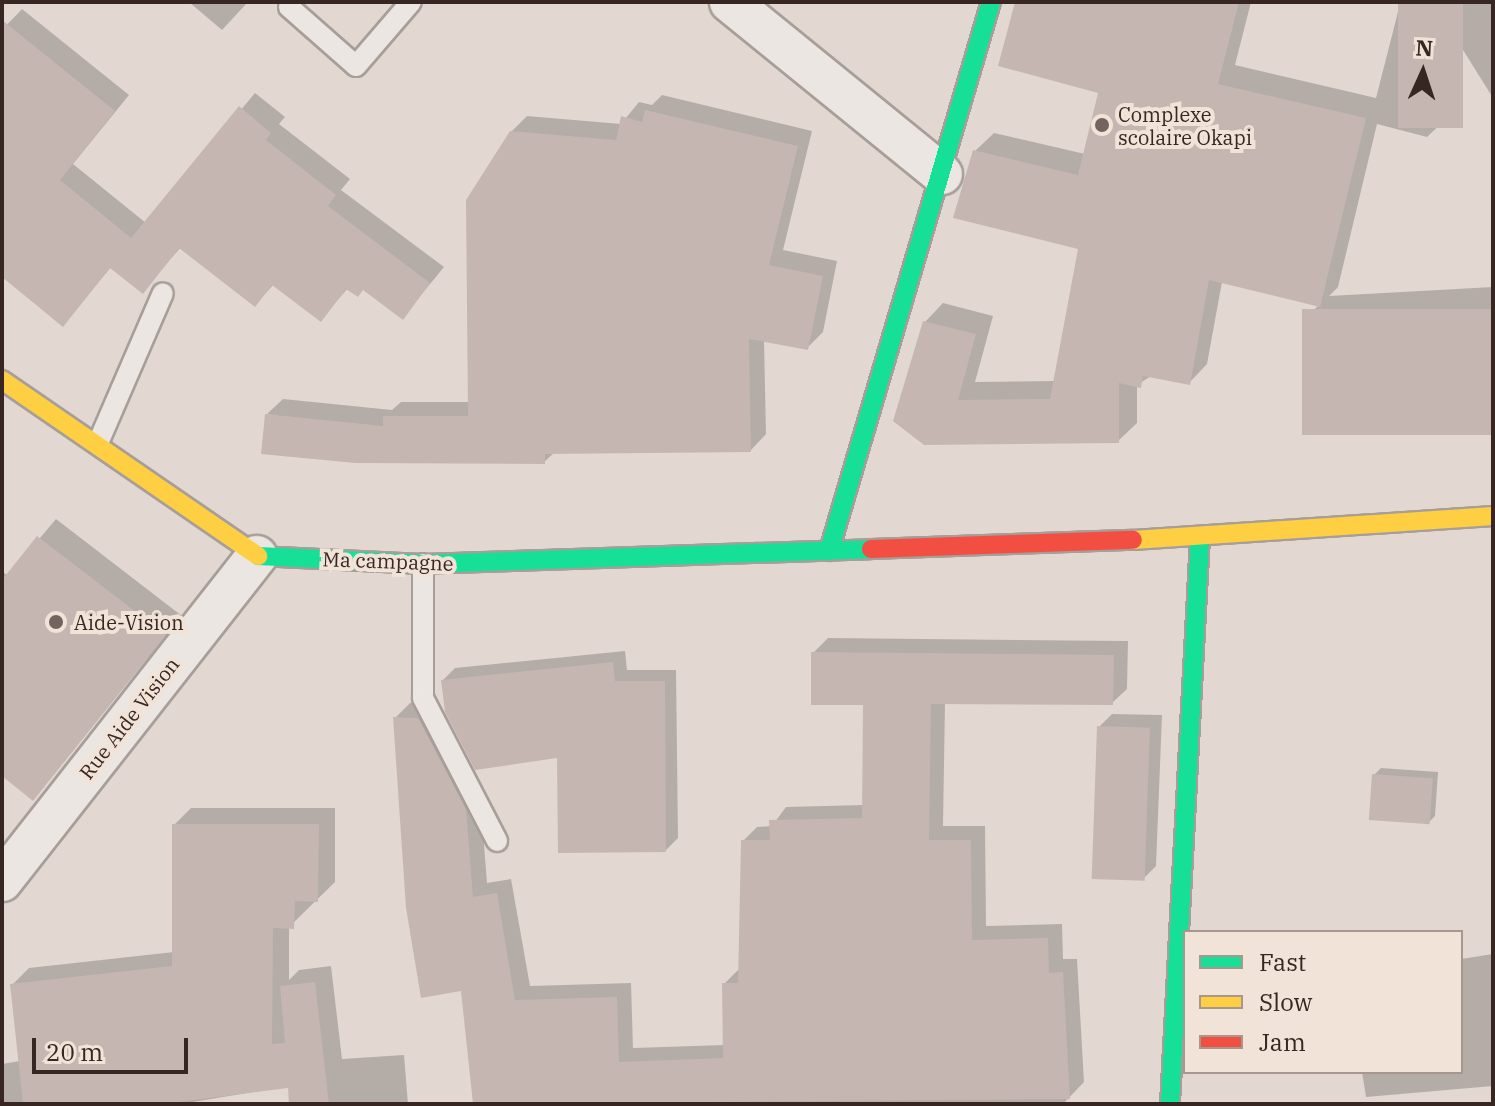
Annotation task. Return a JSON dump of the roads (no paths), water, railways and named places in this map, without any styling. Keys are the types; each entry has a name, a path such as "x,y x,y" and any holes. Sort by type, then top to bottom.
{"street":[{"path":"730,2 942,174"},
{"path":"829,551 991,2"},
{"path":"2,380 98,443 257,556"},
{"name":"Ma campagne","path":"257,556 423,564 829,551 1200,538 1493,516"},
{"path":"1170,1104 1200,538"},
{"name":"Rue Aide Vision","path":"2,881 257,556"}],"lane":[{"path":"289,7 356,66 411,2"},
{"path":"98,443 163,293"},
{"path":"423,564 423,698 497,841"}],"place":[{"name":"Complexe scolaire Okapi","path":"1102,125"},
{"name":"Aide-Vision","path":"56,622"}]}
